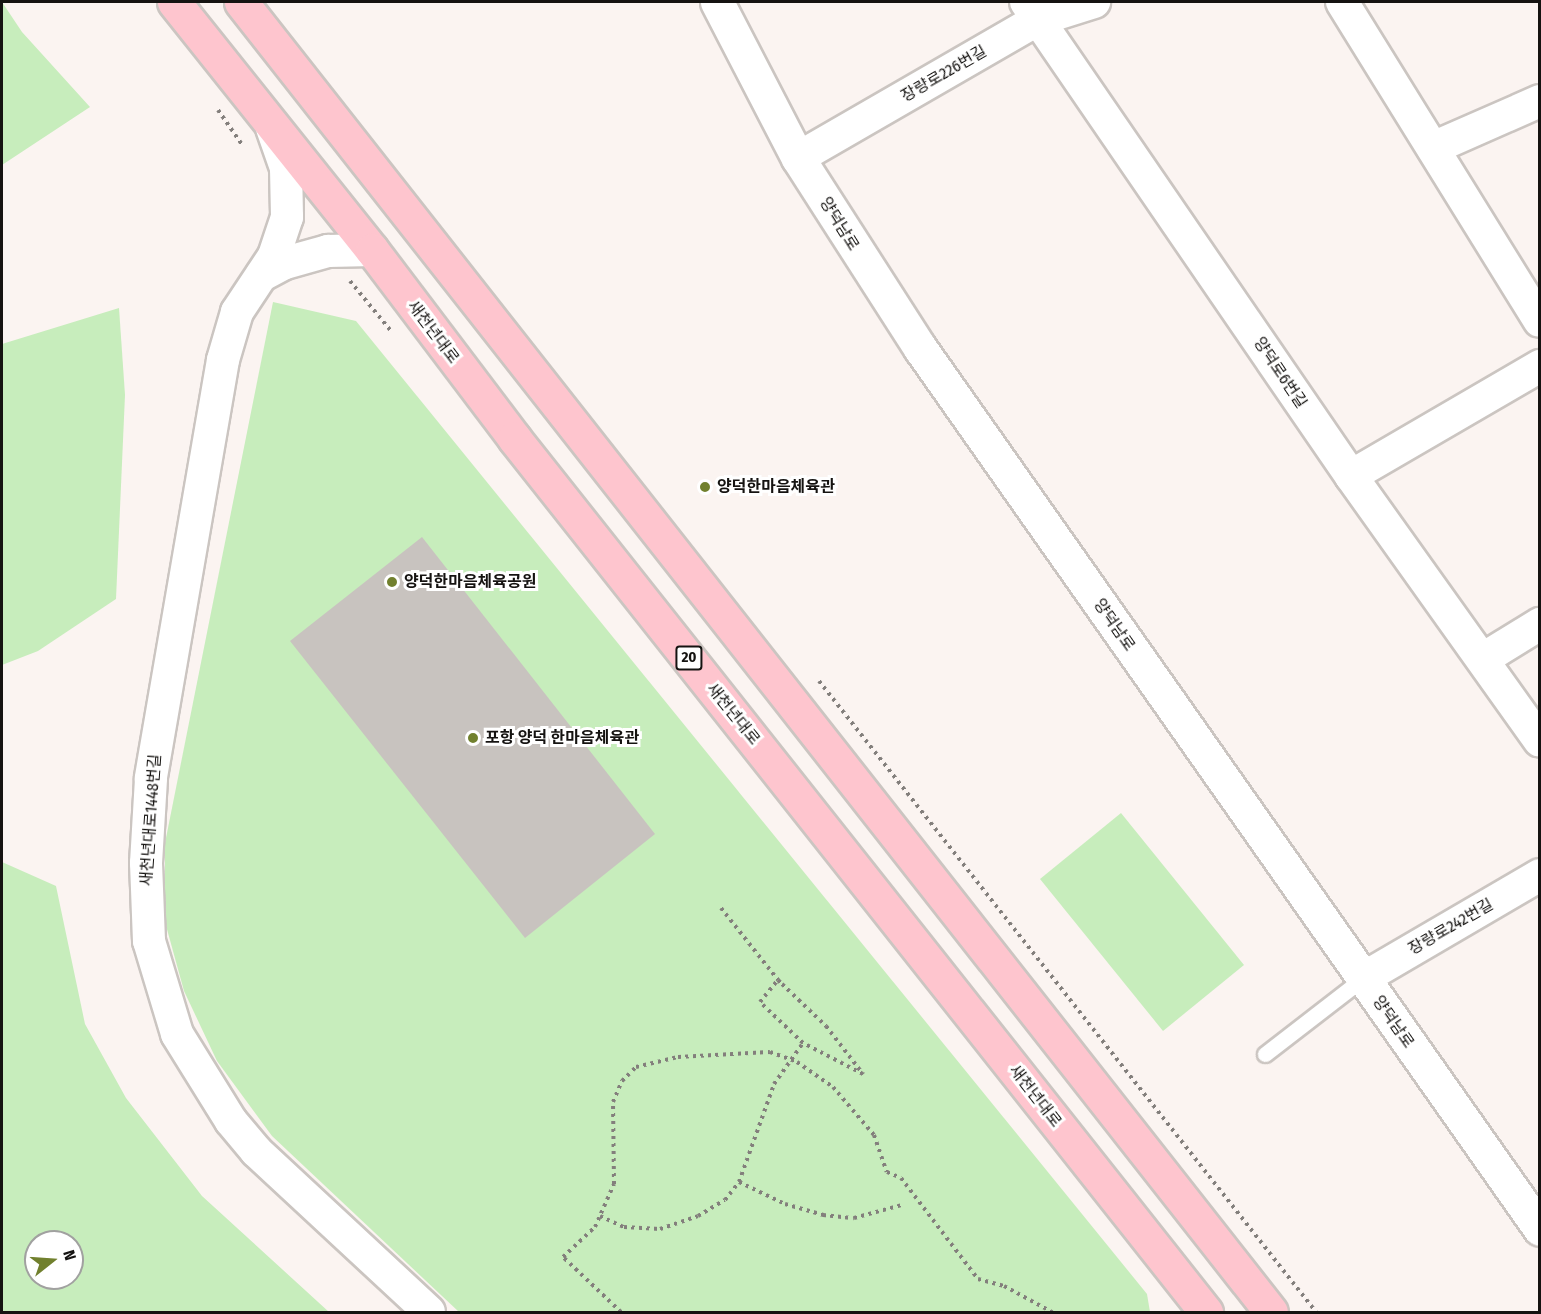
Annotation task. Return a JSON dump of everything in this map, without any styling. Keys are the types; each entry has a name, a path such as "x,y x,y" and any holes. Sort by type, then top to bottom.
{"main road":[{"name":"새천년대로","path":"174,2 372,250 514,438 1206,1312"},
{"path":"241,2 1271,1312"}],"street":[{"name":"양덕남로","path":"717,2 798,158 920,348 1539,1229"},
{"name":"장량로226번길","path":"798,158 1031,11 1094,2"},
{"path":"1342,2 1539,321"},
{"name":"양덕로6번길","path":"1031,11 1351,476 1539,741"},
{"path":"1433,148 1539,100"},
{"name":"새천년대로1448번길","path":"271,126 286,168 289,194 281,239 262,275 237,312 225,352 163,706 148,825 149,941 177,1034 231,1121 256,1151 429,1312"},
{"name":"새천년대로1448번길","path":"262,275 285,263 327,251 372,250"},
{"path":"1351,476 1539,366"},
{"path":"1483,659 1539,624"},
{"name":"장량로242번길","path":"1362,979 1539,875"}],"lane":[{"path":"1265,1054 1362,979"}],"path":[{"path":"721,908 778,980 826,1026 863,1074 803,1043 760,1002 778,980"},
{"path":"600,1216 624,1227 660,1229 698,1216 725,1200 739,1182 774,1084 803,1043"},
{"path":"619,1312 563,1257 595,1227 614,1184 613,1102 622,1081 636,1068 697,1054 770,1052 791,1059 833,1087 874,1135 887,1172 901,1178 978,1279 1004,1286 1052,1312"},
{"path":"739,1182 785,1204 824,1215 854,1218 902,1204"}],"green space":[{"path":"2,2 22,32 90,107 2,165"},
{"name":"양덕한마음체육공원","path":"273,302 356,321 1147,1294 1150,1312 459,1312 272,1136 217,1061 184,991 165,922 165,843"},
{"path":"119,308 125,395 116,599 38,651 2,665 2,344"},
{"path":"1121,813 1244,965 1163,1031 1040,879"},
{"path":"2,862 56,886 85,1024 126,1098 202,1196 329,1312 2,1312"}],"building":[{"name":"포항 양덕 한마음체육관","path":"422,537 655,834 525,938 290,641"}],"place":[{"name":"양덕한마음체육관","path":"705,487"},
{"name":"양덕한마음체육공원","path":"392,582"},
{"name":"포항 양덕 한마음체육관","path":"473,738"}]}
